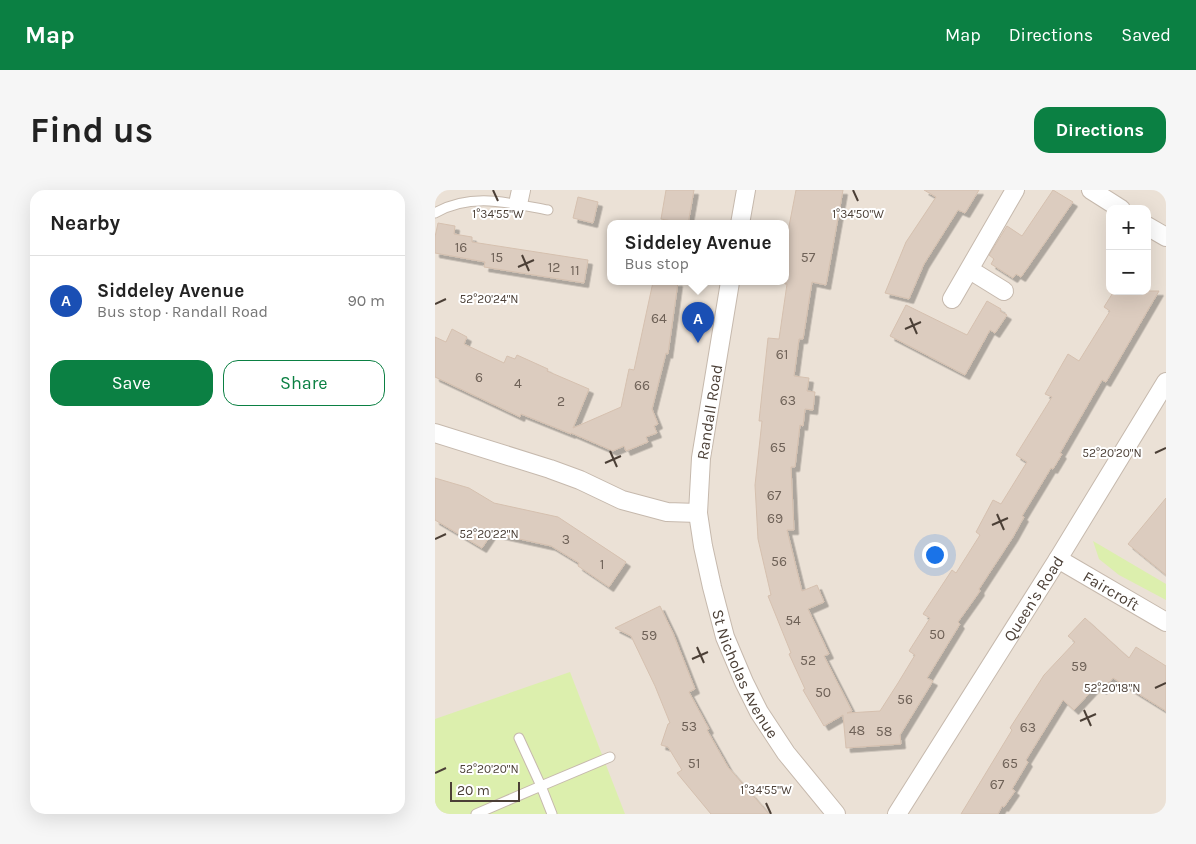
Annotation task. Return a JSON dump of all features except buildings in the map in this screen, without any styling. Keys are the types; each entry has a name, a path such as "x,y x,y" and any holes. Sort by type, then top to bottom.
{"street":[{"path":"741,220 746,190"},
{"path":"952,299 1015,190"},
{"path":"1091,190 1115,205"},
{"path":"1151,229 1166,238"},
{"path":"970,270 1004,291"},
{"name":"Randall Road","path":"698,514 701,458 730,285"},
{"name":"Queen's Road","path":"897,814 1058,559 1166,382"},
{"path":"435,433 550,469 622,500 667,512 698,514"},
{"name":"St Nicholas Avenue","path":"698,514 711,586 725,637 744,682 759,712 786,753 836,814"},
{"name":"Faircroft","path":"1058,559 1166,622"}],"lane":[{"path":"435,213 458,202 491,201 520,197 548,210"},
{"path":"519,738 552,814"},
{"path":"476,814 610,757"}],"shaded area":[{"path":"435,190 1166,190 1166,814 435,814"}],"green space":[{"path":"1093,541 1166,584 1166,600 1119,575 1099,559"},
{"path":"570,672 625,814 435,814 435,719"}],"place":[{"name":"Siddeley Avenue","path":"698,343"}]}
